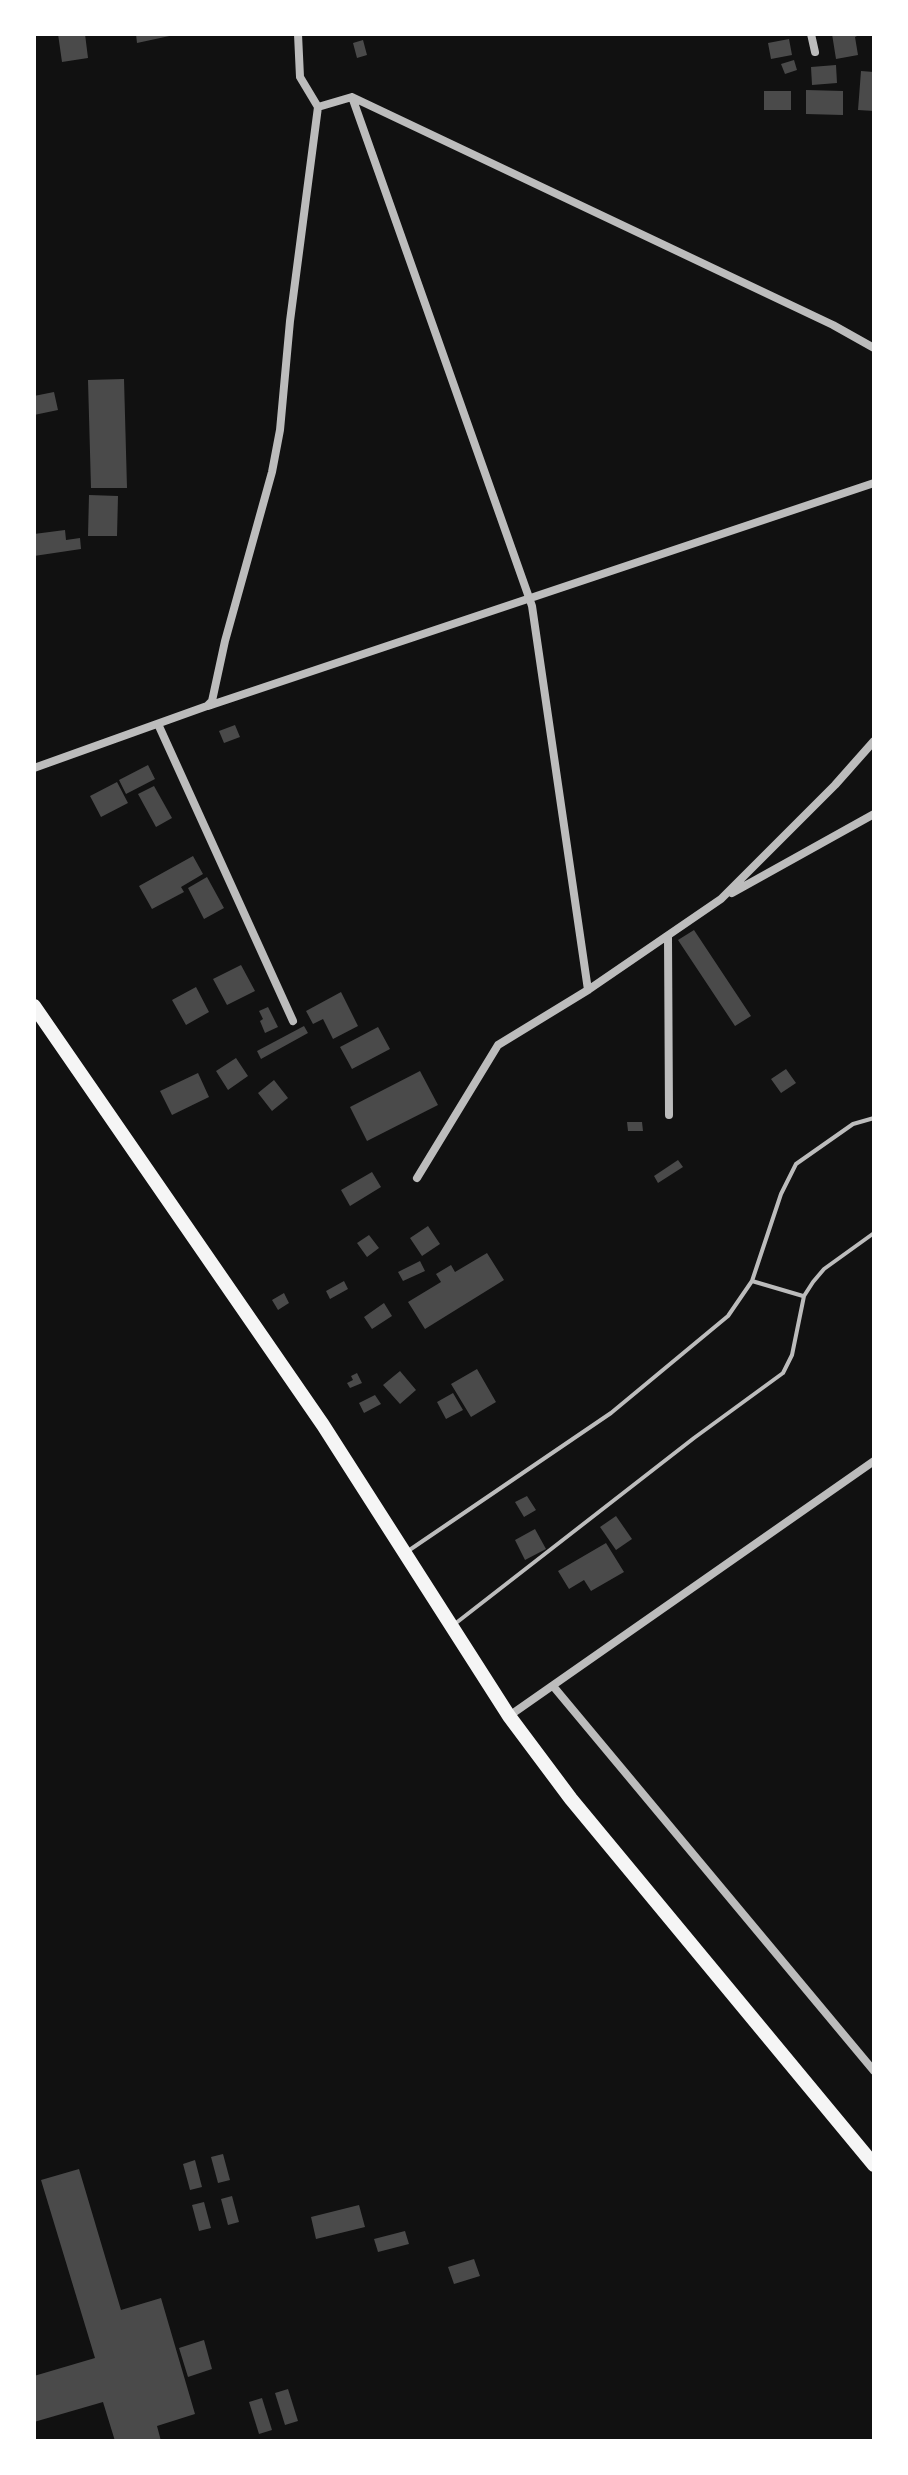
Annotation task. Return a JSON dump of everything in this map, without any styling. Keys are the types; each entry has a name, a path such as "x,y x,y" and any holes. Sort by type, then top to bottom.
{"highway":[{"path":"34,1006 323,1425 509,1716 571,1799 874,2165"}],"street":[{"path":"207,706 212,701 225,641 272,472 280,430 290,321 318,107 300,77 298,34"},
{"path":"811,34 815,52"},
{"path":"318,107 352,97 819,318 874,348"},
{"path":"352,97 529,599 588,990"},
{"path":"34,768 207,706 874,483"},
{"path":"158,724 293,1021"},
{"path":"721,899 835,785 874,741"},
{"path":"417,1178 498,1045 588,990 721,899 874,814"},
{"path":"668,937 669,1115"},
{"path":"509,1716 874,1461"},
{"path":"553,1686 874,2071"}],"lane":[{"path":"406,1552 611,1413 728,1316 752,1281 781,1194 796,1164 853,1124 874,1118"},
{"path":"451,1627 694,1438 783,1373 792,1355 804,1296 824,1269 874,1233"},
{"path":"752,1281 804,1296"}],"building":[{"path":"58,34 85,34 88,58 62,62"},
{"path":"136,34 174,34 174,35 137,43"},
{"path":"832,34 861,34 855,37 858,55 836,59"},
{"path":"789,39 792,55 771,59 768,43"},
{"path":"363,40 367,55 357,58 353,43"},
{"path":"794,60 797,70 785,74 781,64"},
{"path":"836,65 837,83 812,85 811,67"},
{"path":"861,71 874,72 874,111 858,110"},
{"path":"806,90 843,91 843,115 806,114"},
{"path":"764,91 791,91 791,110 764,110"},
{"path":"124,379 127,488 91,488 88,380"},
{"path":"54,392 58,410 34,415 34,396"},
{"path":"89,495 118,496 117,536 88,536"},
{"path":"65,530 66,540 80,538 81,549 34,556 34,534"},
{"path":"235,725 240,737 224,743 219,731"},
{"path":"148,765 155,779 126,794 119,780"},
{"path":"117,782 128,803 101,817 90,796"},
{"path":"154,786 172,818 156,827 138,794"},
{"path":"193,856 203,874 181,887 184,892 152,909 139,886"},
{"path":"207,877 224,908 204,919 188,888"},
{"path":"694,930 751,1016 735,1026 678,940"},
{"path":"241,965 255,991 227,1005 213,979"},
{"path":"196,987 209,1012 186,1025 172,1000"},
{"path":"341,992 358,1026 333,1039 323,1019 313,1024 306,1011"},
{"path":"268,1007 278,1027 265,1033 259,1011"},
{"path":"304,1026 308,1033 261,1059 257,1051"},
{"path":"378,1027 390,1049 352,1069 340,1047"},
{"path":"236,1058 248,1076 228,1090 216,1071"},
{"path":"786,1069 796,1083 781,1093 771,1079"},
{"path":"420,1071 438,1105 367,1141 350,1107"},
{"path":"198,1073 209,1097 172,1115 160,1091"},
{"path":"274,1080 288,1098 272,1111 258,1093"},
{"path":"627,1122 642,1122 643,1131 628,1131"},
{"path":"678,1160 683,1167 658,1183 654,1176"},
{"path":"372,1172 381,1187 350,1206 341,1190"},
{"path":"428,1226 440,1244 422,1256 410,1238"},
{"path":"369,1235 379,1248 367,1257 357,1243"},
{"path":"487,1253 504,1280 425,1329 408,1302 441,1282 436,1274 451,1265 455,1272"},
{"path":"420,1261 425,1271 403,1281 398,1272"},
{"path":"344,1281 348,1289 330,1299 326,1291"},
{"path":"284,1293 289,1303 278,1310 272,1300"},
{"path":"384,1303 392,1316 372,1329 364,1317"},
{"path":"477,1369 496,1402 471,1417 451,1384"},
{"path":"400,1371 416,1390 400,1404 383,1385"},
{"path":"357,1373 362,1383 350,1388 347,1383"},
{"path":"453,1393 463,1410 446,1419 437,1402"},
{"path":"375,1395 381,1404 364,1413 359,1403"},
{"path":"527,1496 536,1510 524,1517 515,1502"},
{"path":"616,1516 632,1539 616,1550 600,1527"},
{"path":"535,1529 546,1549 525,1560 515,1540"},
{"path":"606,1543 624,1572 591,1591 584,1580 569,1589 558,1571"},
{"path":"223,2154 230,2180 218,2183 211,2157"},
{"path":"195,2160 202,2187 190,2190 183,2164"},
{"path":"79,2169 121,2310 161,2298 195,2414 157,2426 161,2441 115,2441 103,2402 34,2422 34,2376 95,2358 41,2180"},
{"path":"232,2196 239,2222 228,2225 221,2199"},
{"path":"204,2202 211,2228 199,2231 192,2205"},
{"path":"359,2205 365,2227 316,2239 311,2217"},
{"path":"405,2231 409,2244 378,2252 374,2239"},
{"path":"474,2259 480,2276 454,2284 448,2267"},
{"path":"204,2340 212,2369 188,2377 179,2348"},
{"path":"288,2389 298,2421 285,2425 275,2393"},
{"path":"262,2398 272,2430 259,2434 249,2402"}]}
